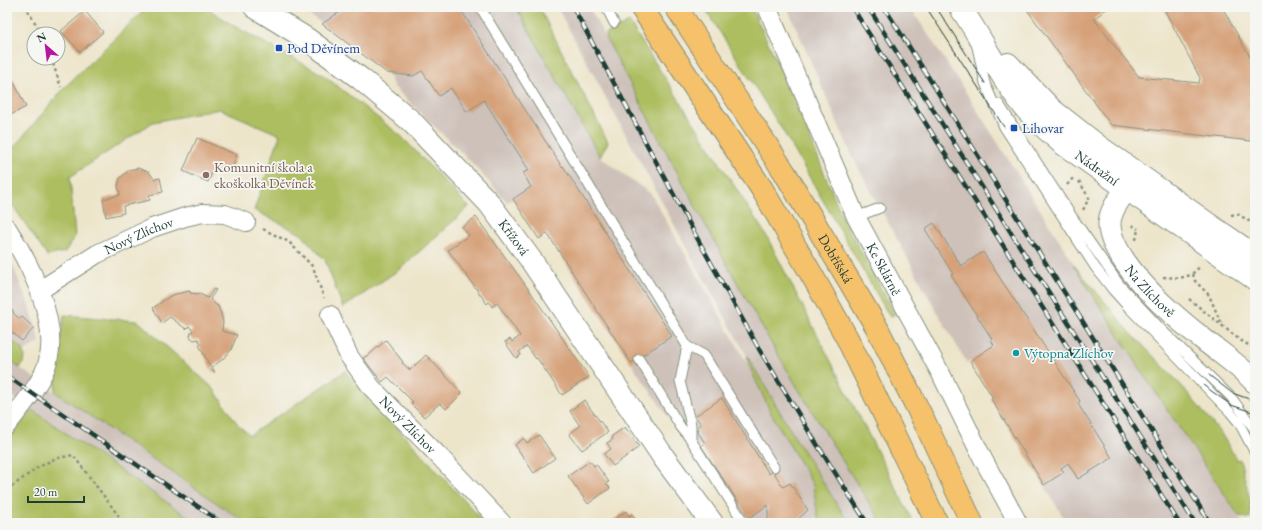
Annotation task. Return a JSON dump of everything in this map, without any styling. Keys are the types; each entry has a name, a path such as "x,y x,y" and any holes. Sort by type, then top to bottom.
{"highway":[{"name":"Dobříšská","path":"641,7 762,189 814,278 847,338 937,523"},
{"name":"Dobříšská","path":"676,7 785,172 850,281 879,332 972,523"}],"street":[{"name":"Křížová","path":"255,7 307,39 411,121 489,203 531,260 664,458 712,523"},
{"name":"Ke Sklárně","path":"767,7 856,217 942,374 983,459 1018,523"},
{"name":"Nádražní","path":"966,16 1010,86 1026,108 1043,127 1062,143 1133,182 1255,256"},
{"name":"Nádražní","path":"1133,182 1255,279"},
{"name":"Na Zlíchově","path":"1133,182 1115,207 1110,220 1110,232 1120,256 1152,296 1202,339 1236,364 1255,382"},
{"name":"Nový Zlíchov","path":"40,290 97,254 152,228 185,217 203,213 225,214 246,222"},
{"path":"7,228 15,240 40,290 48,320 51,347 48,362 42,376 7,425"},
{"name":"Nový Zlíchov","path":"330,315 349,356 372,388 502,523"}],"lane":[{"path":"480,7 687,346 704,355 774,467"},
{"path":"606,7 614,23"},
{"path":"966,16 985,83 1004,127 1095,267 1112,289 1157,338 1226,407 1239,423 1255,453"},
{"path":"985,83 1072,218 1119,284 1163,331 1231,397 1255,430"},
{"path":"856,217 880,208"},
{"path":"687,346 680,381 691,425 691,440"},
{"path":"639,359 680,426 691,440 744,523"}],"path":[{"path":"23,7 28,11 37,26"},
{"path":"54,66 61,87"},
{"path":"1063,190 1076,175 1090,199 1080,212"},
{"path":"1228,215 1238,214 1255,225"},
{"path":"246,222 289,242 313,267 330,315"},
{"path":"1132,225 1138,228 1135,246"},
{"path":"1167,281 1161,276 1180,278 1194,274 1201,265"},
{"path":"1194,274 1195,281 1209,295 1221,324"},
{"path":"1185,296 1240,340 1255,349"},
{"path":"7,490 37,468 54,459 73,454 78,463 95,482 124,523"}],"shaded area":[{"path":"297,7 516,7 600,157 651,194 751,370 771,413 813,485 818,517 805,523 752,523 701,446 690,449 631,363 547,234 539,239 513,199 507,202 472,163 394,87 388,75 366,56"},
{"path":"557,7 589,7 708,229 771,342 824,431 882,523 849,523 800,446 747,356 684,243"},
{"path":"787,7 910,7 960,83 1150,384 1243,523 1067,523 1044,485 1064,472 1061,468 1068,463 1112,457 1078,404 1080,401 983,252 961,266 934,223 925,229 953,274 951,275 992,339 991,340 994,345 967,363 937,312 854,160"},
{"path":"7,252 31,310 40,342 24,351 7,336"},
{"path":"7,359 246,523 197,523 124,474 7,393"}],"green space":[{"path":"147,7 206,7 234,26 322,74 401,136 469,207 400,269 343,308 325,260 301,234 254,210 280,135 220,109 153,122 70,177 75,236 65,252 47,256 7,197 7,155 66,86"},
{"path":"516,7 539,7 608,142 600,157"},
{"path":"704,7 751,7 789,87 843,219 895,314 890,317 783,131"},
{"path":"629,22 766,235 914,523 882,523 771,343 606,38 606,34"},
{"path":"1073,264 1129,331 1181,385 1222,435 1237,460 1240,459 1251,504 1250,519 1239,516 1150,384"},
{"path":"64,315 138,321 213,388 239,426 250,435 345,371 485,523 246,523 55,392"},
{"path":"7,336 24,351 25,359 20,368 7,359"},
{"path":"747,356 800,446 849,523 822,523 818,517 813,485 771,413 751,370"},
{"path":"32,410 197,523 7,523 7,441"}],"building":[{"path":"347,7 459,7 672,336 631,363 547,233 539,239 513,199 531,187 523,173 529,170 484,100 467,112 451,88 439,96 422,71 413,76 387,73 322,24"},
{"path":"1025,7 1109,7 1094,19 1139,77 1199,83 1200,78 1163,7 1222,7 1255,66 1255,143 1251,141 1111,125"},
{"path":"85,11 103,32 80,52 66,37 66,27"},
{"path":"11,76 26,107 7,117 7,78"},
{"path":"197,138 237,155 230,173 216,167 208,182 183,171"},
{"path":"138,168 149,172 154,179 160,178 163,192 149,195 150,200 123,206 124,213 106,217 103,199 120,195 118,186 120,178 129,170"},
{"path":"476,217 532,294 589,377 562,395 527,346 519,352 521,355 516,358 505,342 510,339 512,342 520,336 497,303 492,307 489,302 487,304 448,250 469,235 462,227"},
{"name":"Výtopna Zlíchov","path":"934,223 961,266 983,252 1080,401 1078,404 1112,458 1078,479 1068,463 1061,468 1064,472 1044,485 991,399 993,398 970,361 994,345 991,340 992,339 951,275 953,274 925,229"},
{"path":"214,289 216,290 210,299 218,306 221,314 223,322 222,331 237,335 231,350 223,359 212,367 215,372 213,372 199,345 201,344 198,339 194,340 190,337 191,332 193,331 189,326 186,329 170,317 162,323 153,308 170,296 190,291 190,293 200,294 208,298"},
{"path":"7,303 9,305 8,307 14,312 13,313 20,319 22,317 34,328 22,341 7,328"},
{"path":"386,340 403,362 402,363 410,370 426,355 462,393 446,409 440,403 424,417 411,404 413,402 388,377 382,382 363,358"},
{"path":"722,398 769,474 773,471 783,487 790,483 808,510 794,523 768,523 768,505 749,518 701,446 705,443 697,431 698,426 701,424 695,416"},
{"path":"584,400 608,432 582,450 569,434 580,426 570,411"},
{"path":"625,427 639,447 613,466 604,454 611,449 607,443 613,439 612,436"},
{"path":"539,435 555,458 534,473 515,445 524,438 527,443"},
{"path":"590,461 594,466 596,464 609,482 606,483 610,488 588,504 568,476"},
{"path":"626,511 629,516 632,514 638,523 609,523"}],"tram line":[{"path":"926,7 1004,127"},
{"path":"936,7 985,83"},
{"path":"1209,375 1232,393 1255,401"},
{"path":"1203,385 1231,405 1255,413"}],"railway":[{"path":"573,7 696,236 759,349 867,523"},
{"path":"852,7 1179,523"},
{"path":"868,7 1195,523"},
{"path":"884,7 1210,523"},
{"path":"7,376 222,523"}],"place":[{"name":"Pod Děvínem","path":"279,48"},
{"name":"Lihovar","path":"1014,128"},
{"name":"Komunitní škola a ekoškolka Děvínek","path":"206,175"},
{"name":"Výtopna Zlíchov","path":"1016,353"}]}
